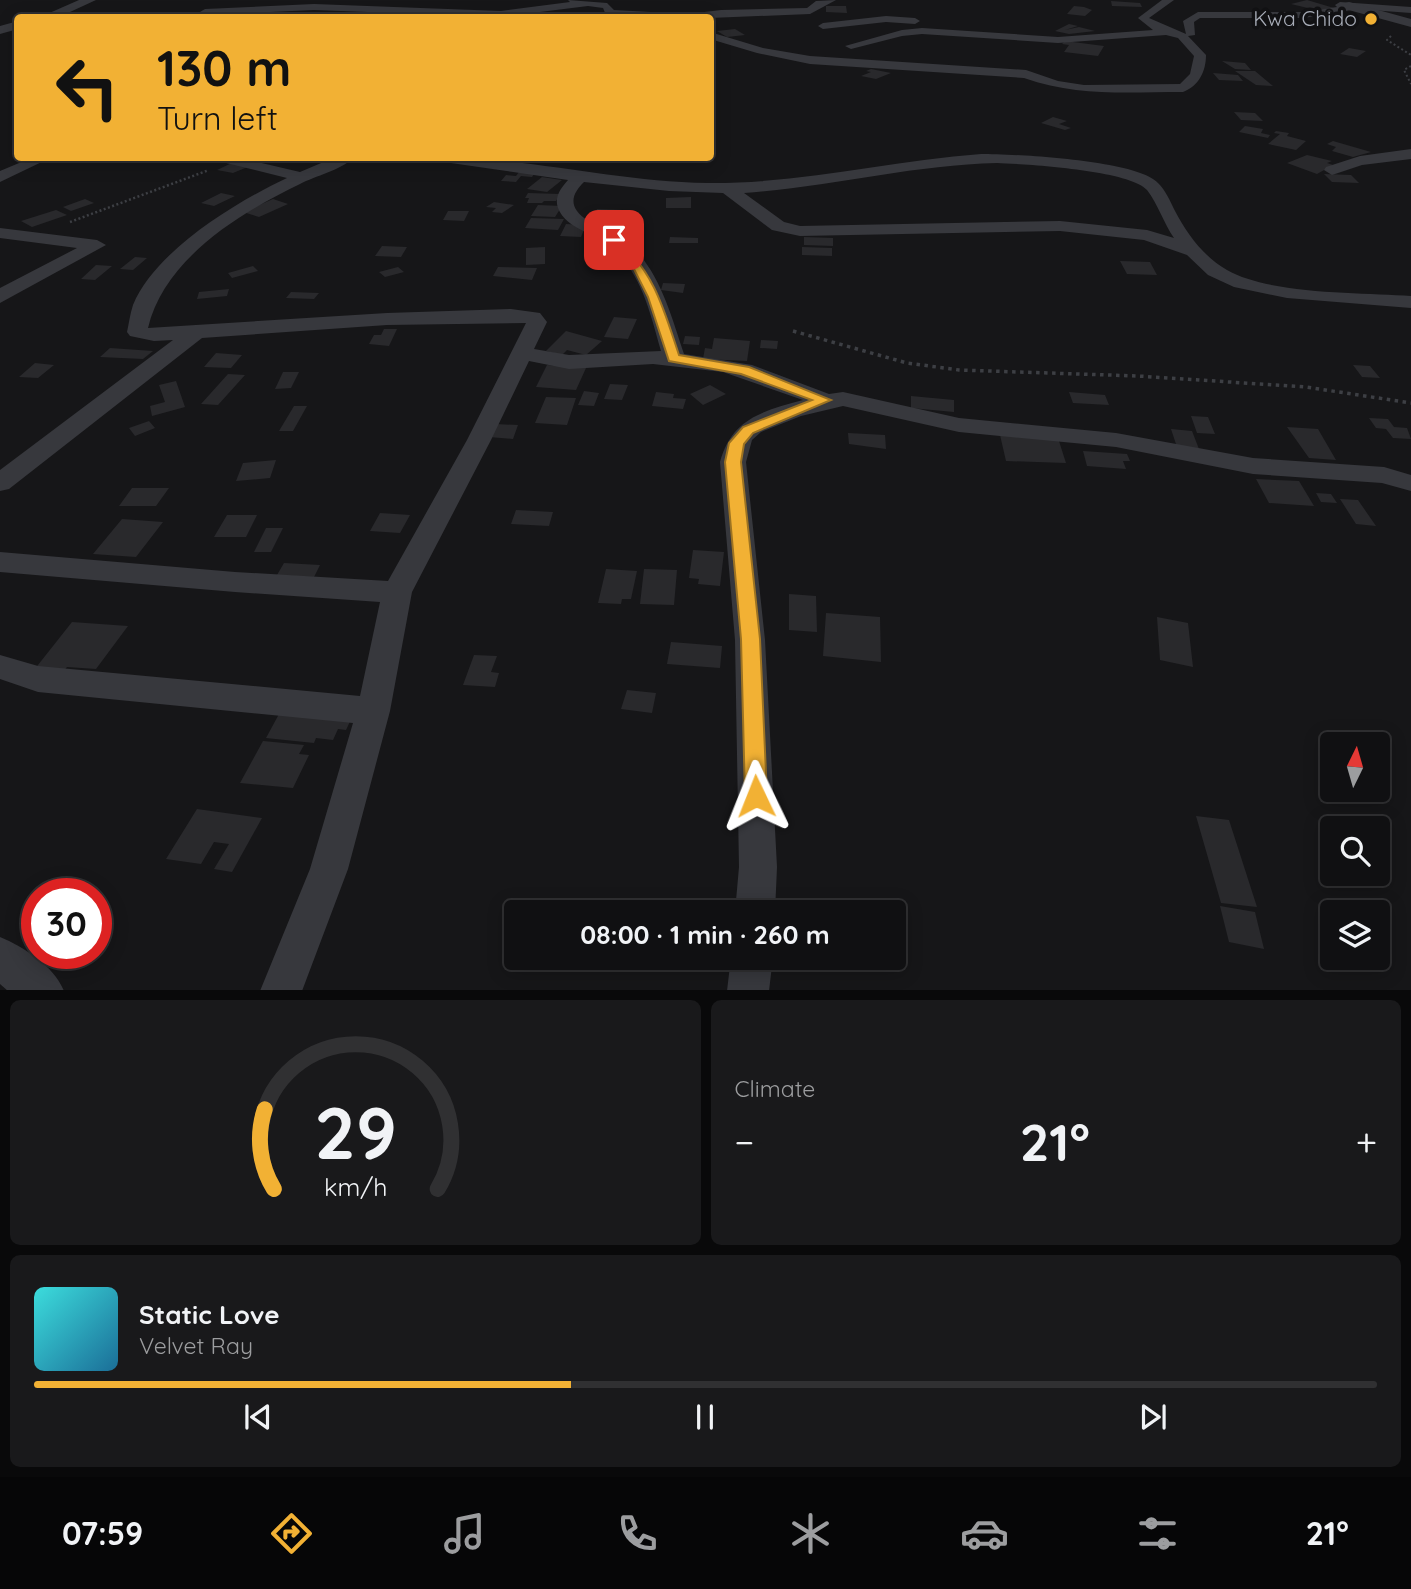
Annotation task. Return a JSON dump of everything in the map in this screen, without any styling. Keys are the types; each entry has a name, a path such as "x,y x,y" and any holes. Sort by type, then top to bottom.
{"street":[{"path":"54,14 90,0"},
{"path":"323,7 348,0"},
{"path":"430,0 436,6 454,13"},
{"path":"573,0 607,6 610,13 631,14"},
{"path":"710,14 810,11 820,3 831,0"},
{"path":"714,36 771,53 822,61 1026,74 1056,85 1084,89 1183,88 1191,83 1200,55 1186,39 1149,24 1143,18 1169,0"},
{"path":"1318,0 1411,23"},
{"path":"513,14 587,3"},
{"path":"221,14 323,7 469,14"},
{"path":"1191,33 1188,21 1198,15 1304,15 1351,7 1411,10"},
{"path":"810,11 823,26 851,47"},
{"path":"823,26 889,19 962,27 997,35"},
{"path":"822,61 849,51 851,47 913,32 1073,39 1166,31"},
{"path":"1332,170 1360,161 1411,154"},
{"path":"474,161 652,184 727,188 781,185 977,159 1018,159 1073,166 1118,173 1144,181 1152,187 1193,251 1223,276 1248,286 1411,302"},
{"path":"0,177 36,161"},
{"path":"242,161 299,176"},
{"path":"281,990 329,869 373,711 397,592 523,354 537,322 533,317 524,315 387,319 139,333 139,311 159,280 212,230 232,215 299,176 337,161"},
{"path":"581,175 567,190 564,200 566,209 576,218 614,240 638,265 654,297 674,358"},
{"path":"727,188 778,226 800,231 1060,226 1147,235 1193,251"},
{"path":"0,233 97,245 23,282 0,297"},
{"path":"0,483 198,331"},
{"path":"523,354 569,362 674,358 744,370 824,400"},
{"path":"756,900 758,867 750,639 733,462 737,443 748,430 824,400 843,398 959,425 1116,440 1253,466 1384,475 1411,483"},
{"path":"0,562 221,581 397,592"},
{"path":"0,667 38,679 373,711"},
{"path":"0,958 43,990"},
{"path":"748,990 750,970"}],"path":[{"path":"1411,66 1404,70 1411,84"},
{"path":"38,238 94,211 124,204 223,161"},
{"path":"793,331 907,363 959,370 1138,376 1306,387 1411,403"}],"building":[{"path":"1307,0 1334,8 1316,10 1291,4"},
{"path":"1111,1 1140,3 1142,7 1112,6"},
{"path":"826,6 846,6 847,13 826,12"},
{"path":"1074,6 1092,10 1085,16 1067,14"},
{"path":"1069,24 1078,26 1065,30 1079,27 1095,31 1069,34 1055,31"},
{"path":"735,29 745,35 727,37 717,31"},
{"path":"1065,41 1104,46 1098,56 1064,52 1069,45 1062,44"},
{"path":"1349,48 1366,51 1357,57 1340,54"},
{"path":"1222,61 1245,63 1251,70 1235,69"},
{"path":"871,69 891,73 876,79 861,76 871,72 866,71"},
{"path":"1235,71 1255,71 1273,86 1256,85"},
{"path":"1213,73 1238,75 1243,81 1219,80"},
{"path":"1234,112 1255,113 1263,121 1241,120"},
{"path":"1053,117 1067,121 1059,124 1071,128 1065,130 1041,123"},
{"path":"1245,126 1263,129 1261,133 1270,135 1268,138 1239,132"},
{"path":"1274,133 1289,133 1287,136 1306,141 1296,150 1268,144 1280,134"},
{"path":"1333,141 1371,152 1353,157 1332,151 1336,147 1327,144"},
{"path":"1307,155 1332,161 1327,163 1333,165 1317,174 1287,163"},
{"path":"234,162 250,166 233,173 217,170"},
{"path":"519,172 535,173 532,177 521,176 516,182 501,181 506,175 516,176"},
{"path":"1324,174 1351,175 1359,183 1332,182"},
{"path":"542,177 562,180 547,192 527,189"},
{"path":"221,193 235,196 214,206 201,203"},
{"path":"528,193 560,194 556,201 527,203 529,198 525,198"},
{"path":"691,197 691,208 666,208 666,198"},
{"path":"85,199 94,203 71,211 63,207"},
{"path":"273,199 288,204 259,217 243,212"},
{"path":"494,202 514,205 502,213 492,212 496,208 486,207"},
{"path":"538,205 562,206 555,217 531,216"},
{"path":"597,209 623,210 619,220 593,219"},
{"path":"56,210 67,215 32,227 21,221"},
{"path":"448,211 469,211 464,221 443,220"},
{"path":"531,218 564,219 558,230 525,228"},
{"path":"566,224 586,225 581,237 560,236"},
{"path":"670,237 698,238 698,243 669,243"},
{"path":"804,237 833,238 833,246 804,245"},
{"path":"382,246 407,247 401,257 375,256"},
{"path":"545,247 545,264 526,265 526,248"},
{"path":"802,247 832,248 832,256 802,255"},
{"path":"135,257 147,258 133,270 120,269"},
{"path":"1120,261 1150,262 1157,275 1127,274"},
{"path":"96,265 112,266 95,280 81,279"},
{"path":"253,266 258,271 232,278 228,273"},
{"path":"398,267 404,272 385,277 379,272"},
{"path":"498,267 537,268 532,280 493,276"},
{"path":"663,283 685,284 683,293 661,290"},
{"path":"229,289 227,296 197,299 199,292"},
{"path":"291,292 319,293 314,299 286,298"},
{"path":"614,317 637,319 628,339 604,337"},
{"path":"384,329 397,329 389,346 369,344 374,335 381,335"},
{"path":"566,331 602,341 586,355 567,350 562,355 546,351"},
{"path":"685,336 700,337 699,345 683,344"},
{"path":"714,338 750,341 747,361 703,359 705,348 712,349"},
{"path":"761,340 778,341 777,349 760,348"},
{"path":"110,348 153,351 143,359 100,357"},
{"path":"216,353 242,355 231,368 204,367"},
{"path":"35,363 54,365 38,378 19,377"},
{"path":"547,365 586,368 576,390 536,387"},
{"path":"1353,365 1370,366 1380,378 1362,377"},
{"path":"283,372 299,372 291,388 275,389"},
{"path":"228,374 245,375 218,405 201,404"},
{"path":"176,381 185,407 152,416 150,406 165,402 159,385"},
{"path":"610,384 628,385 622,400 604,399"},
{"path":"710,385 726,394 703,405 690,394"},
{"path":"584,391 599,393 594,406 578,405"},
{"path":"656,392 674,394 673,398 686,399 683,409 652,406"},
{"path":"1069,392 1105,395 1109,405 1073,403"},
{"path":"911,396 954,400 954,412 911,408"},
{"path":"546,397 576,398 567,425 535,423"},
{"path":"294,406 307,406 293,431 279,431"},
{"path":"1191,416 1208,417 1215,434 1197,433"},
{"path":"1369,418 1388,419 1394,427 1407,428 1411,439 1393,438 1386,429 1376,428"},
{"path":"149,421 155,428 135,436 129,428"},
{"path":"495,424 518,425 513,439 489,437"},
{"path":"1287,427 1318,429 1336,460 1309,458"},
{"path":"1171,429 1192,431 1199,449 1177,447"},
{"path":"848,433 885,435 886,449 849,444"},
{"path":"1000,435 1058,438 1066,463 1006,461"},
{"path":"1083,451 1127,454 1130,461 1123,461 1126,469 1087,466"},
{"path":"276,460 270,478 236,481 243,463"},
{"path":"1256,479 1299,481 1314,506 1269,503"},
{"path":"132,488 169,488 156,506 119,506"},
{"path":"1316,493 1331,494 1337,503 1321,502"},
{"path":"1340,499 1358,500 1376,526 1356,524"},
{"path":"516,510 553,512 549,526 511,524"},
{"path":"380,513 410,515 400,533 370,531"},
{"path":"227,515 257,515 246,537 214,537"},
{"path":"122,519 163,522 136,557 93,554"},
{"path":"266,528 283,528 271,552 254,552"},
{"path":"693,550 724,552 720,586 698,584 699,579 689,578"},
{"path":"284,563 320,565 314,577 277,575"},
{"path":"606,569 637,571 631,599 622,599 621,604 598,603"},
{"path":"644,569 677,570 674,605 640,604"},
{"path":"789,594 816,596 817,632 789,630"},
{"path":"826,613 880,617 881,662 823,656"},
{"path":"1157,617 1188,623 1193,667 1160,660"},
{"path":"72,622 128,626 96,669 67,667 63,672 34,670"},
{"path":"671,642 722,646 720,668 667,664"},
{"path":"474,655 497,656 491,672 499,673 495,687 463,685"},
{"path":"627,690 656,693 652,713 621,709"},
{"path":"285,703 355,711 346,730 338,729 333,740 316,738 314,743 266,738"},
{"path":"263,741 304,745 299,754 309,755 293,788 240,783"},
{"path":"197,809 262,818 232,872 214,869 229,844 214,842 201,864 166,859"},
{"path":"1196,816 1229,820 1257,907 1221,903"},
{"path":"1220,906 1255,912 1264,949 1229,942"}],"place":[{"name":"Kwa Chido","path":"1371,19"}],"route":[{"path":"614,240 638,265 654,297 674,358 744,370 824,400 748,430 737,443 733,462 750,639 756,796"}]}
